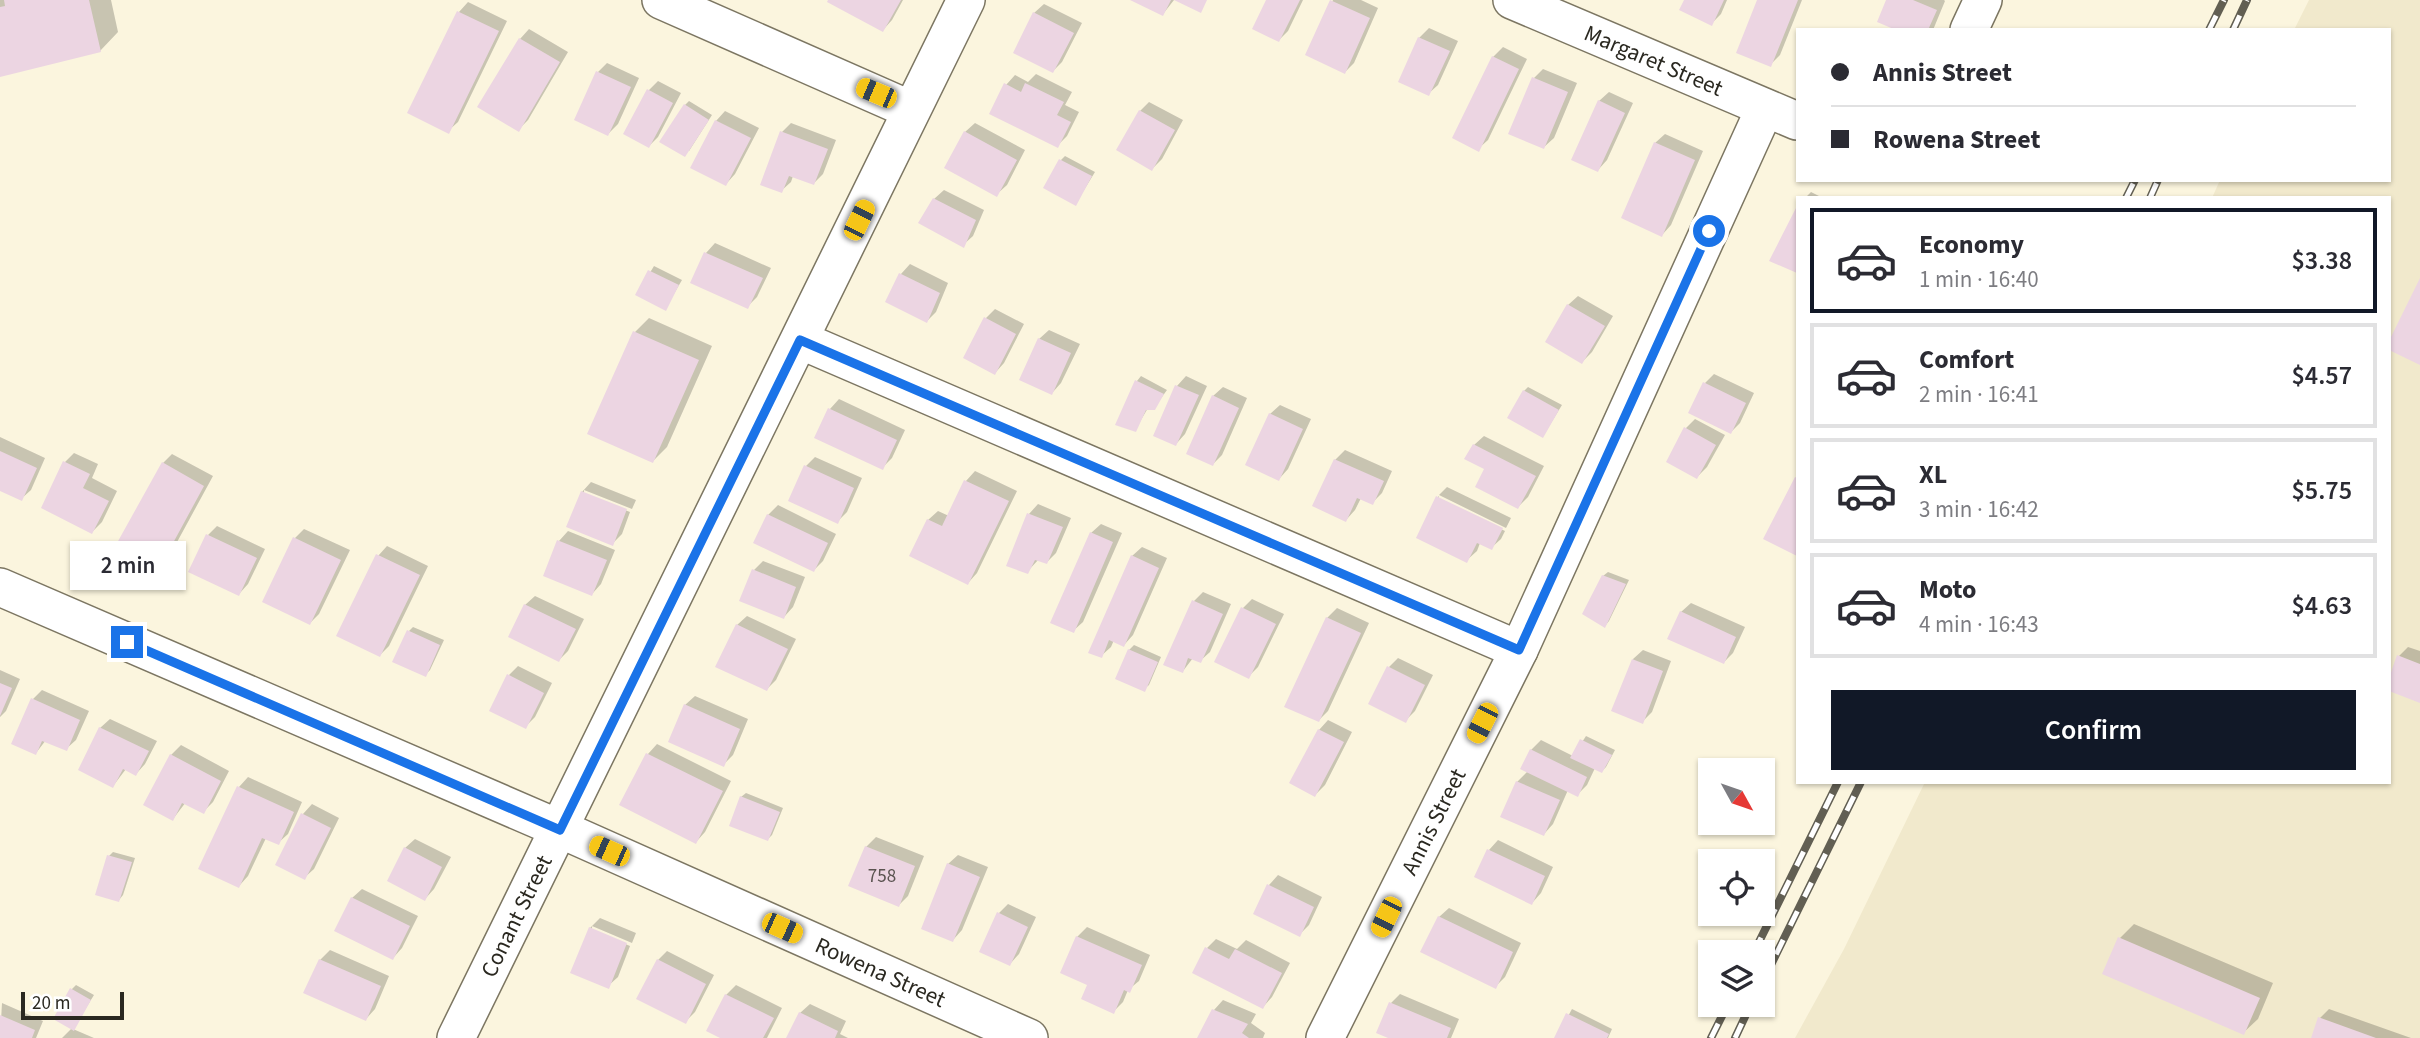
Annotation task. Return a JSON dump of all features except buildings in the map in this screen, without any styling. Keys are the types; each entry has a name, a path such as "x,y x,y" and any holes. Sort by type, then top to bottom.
{"street":[{"path":"661,0 911,110"},
{"name":"Conant Street","path":"456,1038 966,0"},
{"name":"Margaret Street","path":"1511,0 1781,114"},
{"path":"1970,28 1983,0"},
{"name":"Annis Street","path":"1325,1038 1519,650 1781,114"},
{"path":"800,340 1519,650"},
{"name":"Rowena Street","path":"0,587 560,830 1029,1038"}],"shaded area":[{"path":"2309,0 2420,0 2420,1038 1795,1038 1844,949 1924,784 2391,784 2391,196 2213,196 2219,182 2391,182 2391,28 2295,28"}],"railway":[{"path":"2210,28 2224,0"},
{"path":"2234,28 2247,0"},
{"path":"2127,196 2134,182"},
{"path":"2151,196 2157,182"},
{"path":"1760,940 1837,784"},
{"path":"1775,957 1860,784"},
{"path":"1711,1038 1722,1017"},
{"path":"1735,1038 1745,1017"}],"route":[{"path":"127,642 560,830 800,340 1519,650 1709,231"}]}
